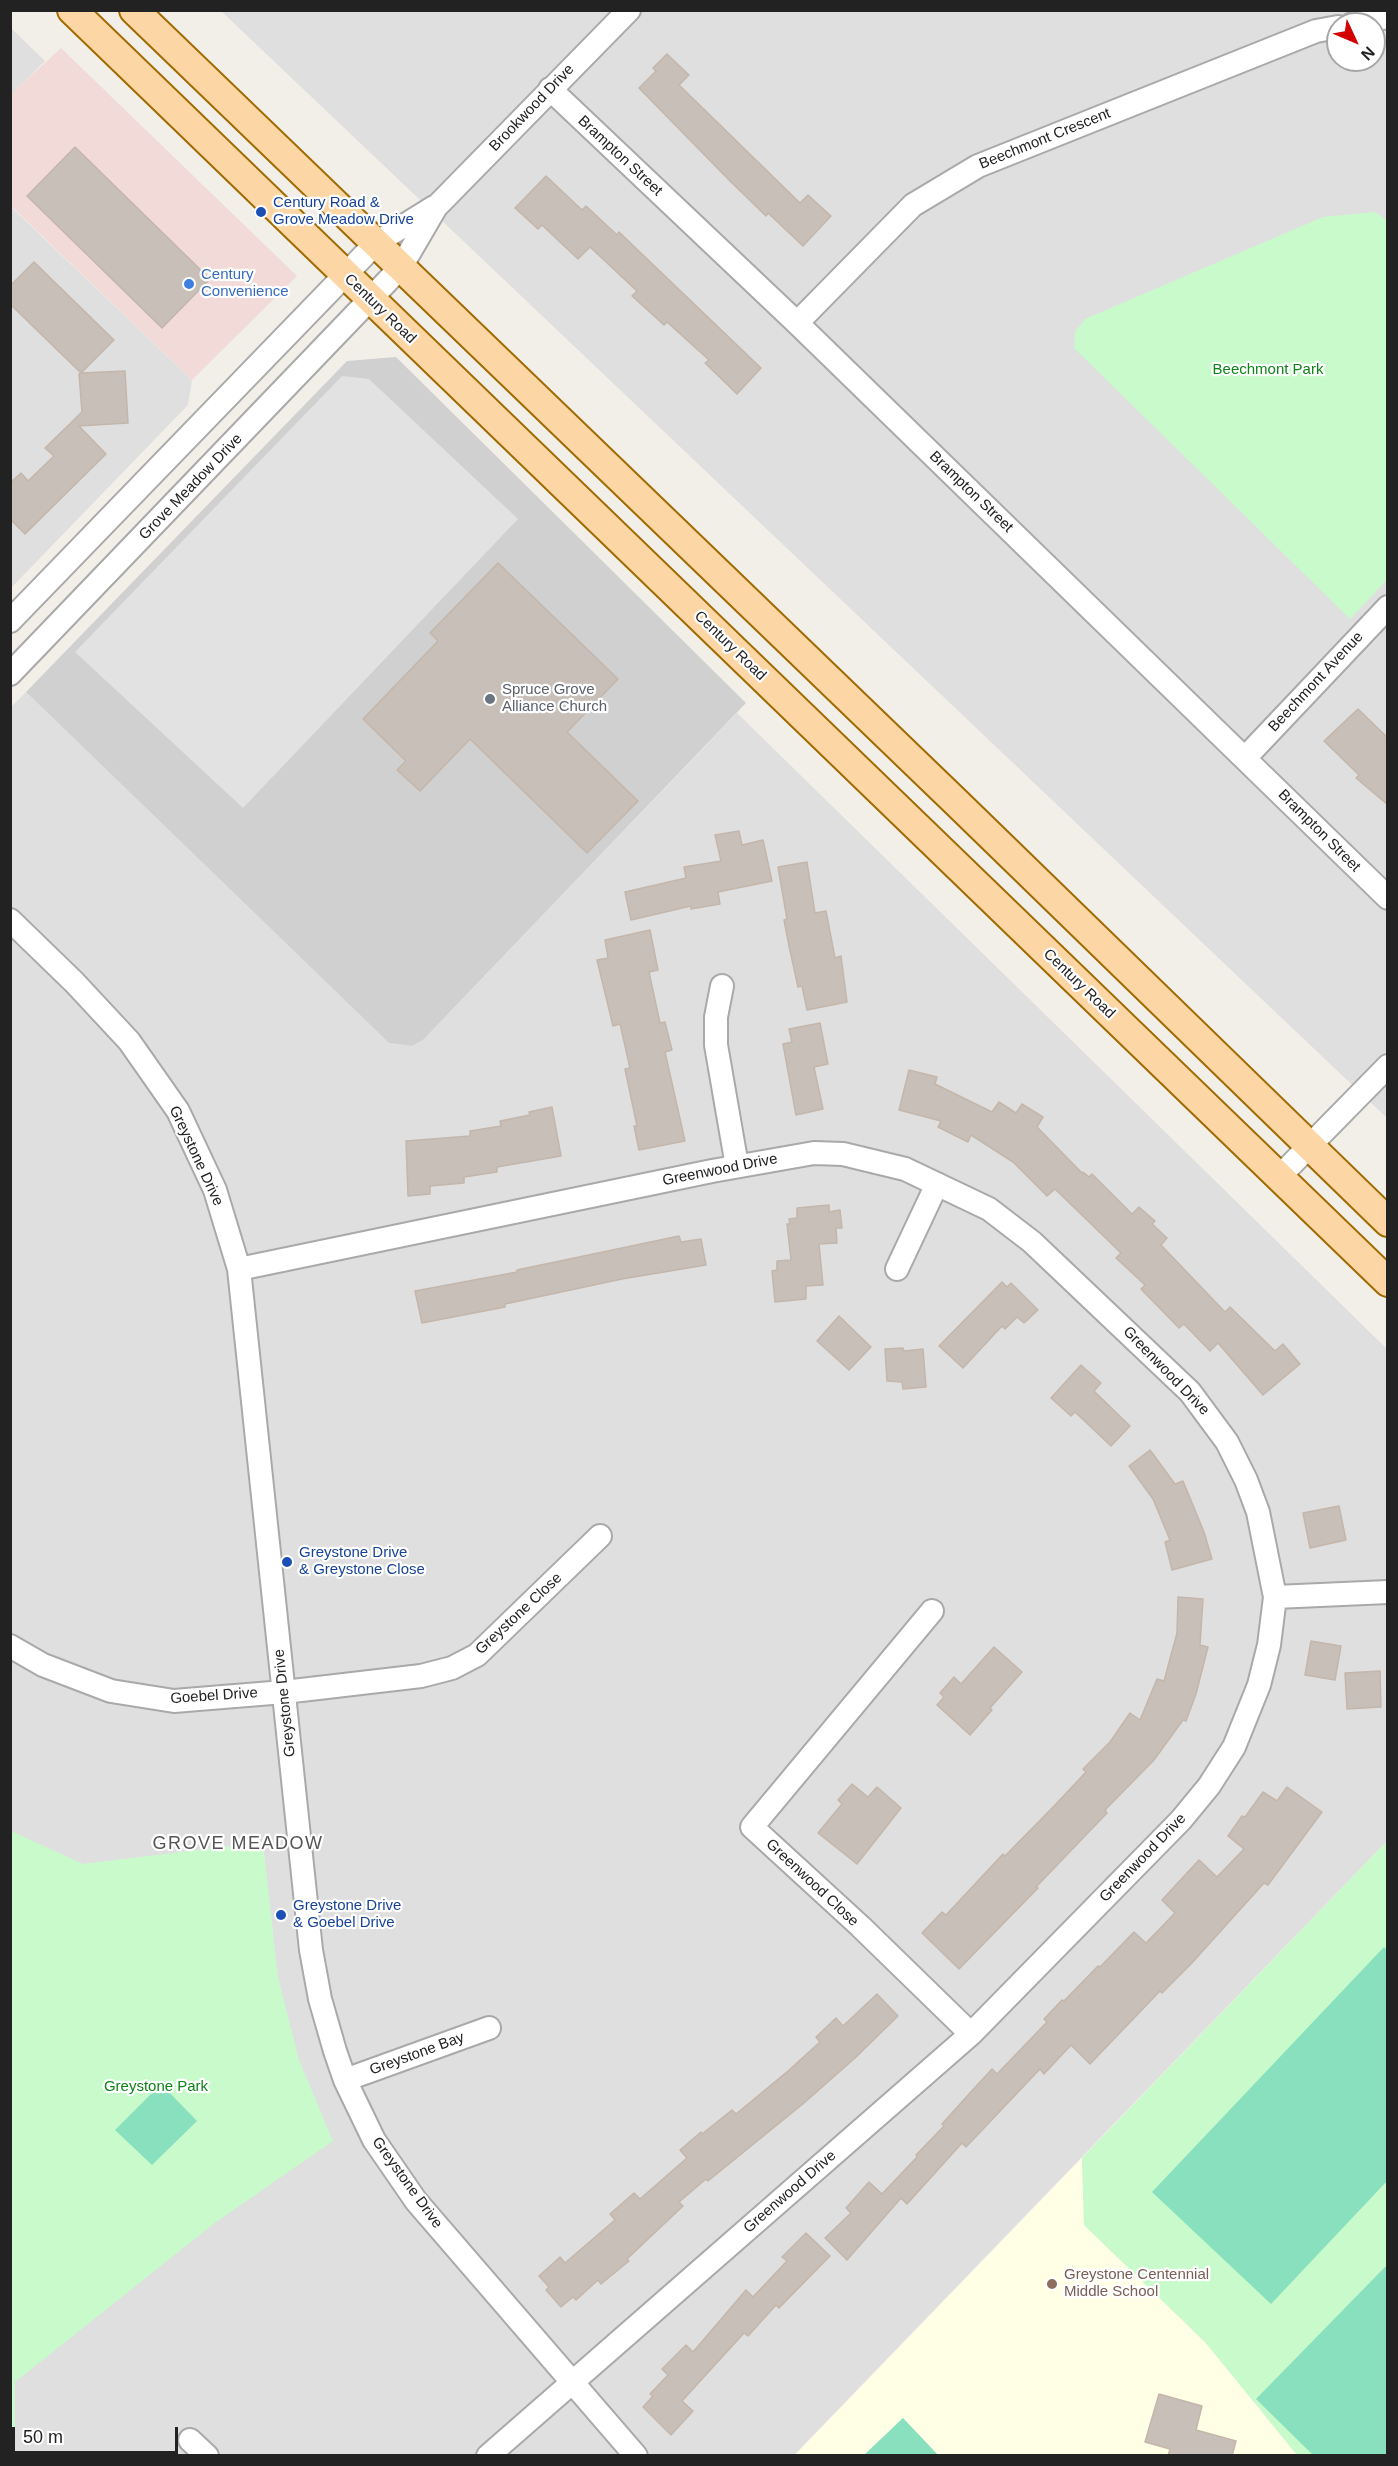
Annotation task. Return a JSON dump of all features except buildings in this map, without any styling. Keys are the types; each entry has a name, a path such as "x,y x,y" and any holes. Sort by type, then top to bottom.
{"main road":[{"name":"Century Road","path":"72,10 1388,1282"},
{"path":"134,10 1388,1222"}],"street":[{"name":"Brookwood Drive","path":"401,267 436,207 629,10"},
{"name":"Beechmont Crescent","path":"797,323 913,205 978,166 1316,31 1326,29"},
{"name":"Brampton Street","path":"550,89 797,323 1388,898"},
{"name":"Brookwood Drive","path":"345,275 376,243 436,207"},
{"name":"Grove Meadow Drive","path":"10,674 401,267"},
{"path":"10,621 345,275"},
{"name":"Beechmont Avenue","path":"1245,758 1388,607"},
{"name":"Greystone Drive","path":"10,920 74,982 129,1041 178,1111 215,1190 238,1269 310,1950 320,1999 345,2080 374,2140 416,2201 636,2456"},
{"path":"722,986 716,1017 716,1045 736,1166"},
{"path":"1279,1177 1388,1066"},
{"name":"Greenwood Drive","path":"238,1269 736,1166 814,1153 843,1154 905,1169 989,1209 1026,1237 1111,1315 1190,1392 1207,1412 1227,1442 1246,1480 1258,1512 1275,1597 1269,1645 1259,1685 1234,1747 1209,1786 1181,1820 971,2034 488,2456"},
{"path":"897,1269 938,1184"},
{"name":"Greystone Close","path":"284,1692 421,1676 452,1668 477,1655 600,1536"},
{"path":"1275,1597 1388,1592"},
{"name":"Greenwood Close","path":"932,1611 753,1827 971,2034"},
{"name":"Goebel Drive","path":"10,1646 43,1665 81,1681 139,1697 174,1701 284,1692"},
{"name":"Greystone Bay","path":"345,2080 489,2028"},
{"path":"190,2439 207,2456"}],"shaded area":[{"path":"221,11 1387,11 1387,1118"},
{"path":"11,28 45,61 10,95"},
{"path":"61,48 297,276 192,380 11,206 10,95"},
{"path":"10,206 192,380 188,405 11,588"},
{"path":"396,357 746,703 423,1040 412,1046 389,1043 26,692 347,361"},
{"path":"342,376 369,379 518,519 243,808 75,652"},
{"path":"26,692 389,1043 412,1046 423,1040 737,713 1387,1349 1387,1841 794,2455 11,2456 11,707"},
{"name":"Greystone Centennial Middle School","path":"1082,2158 1084,2225 1205,2342 1297,2455 794,2456"}],"green space":[{"name":"Beechmont Park","path":"1375,212 1388,221 1387,580 1350,619 1074,348 1075,332 1085,319 1323,217"},
{"name":"Greystone Park","path":"11,1831 83,1864 263,1842 278,1977 299,2060 333,2141 216,2222 15,2382 15,2428 11,2428"},
{"path":"1387,1841 1387,2455 1297,2455 1205,2342 1084,2225 1082,2158"},
{"path":"1384,1947 1388,1951 1387,2181 1271,2304 1152,2192"},
{"path":"161,2084 197,2121 152,2165 115,2130"},
{"path":"1386,2266 1387,2455 1313,2455 1256,2399"},
{"path":"903,2418 938,2455 864,2455"}],"place":[{"name":"Century Road & Grove Meadow Drive","path":"261,212"},
{"name":"Century Convenience","path":"189,284"},
{"name":"Spruce Grove Alliance Church","path":"490,699"},
{"name":"Greystone Drive & Greystone Close","path":"287,1562"},
{"name":"Greystone Drive & Goebel Drive","path":"281,1915"},
{"name":"Greystone Centennial Middle School","path":"1052,2284"}],"district":[{"name":"GROVE MEADOW","path":"238,1844"}]}
